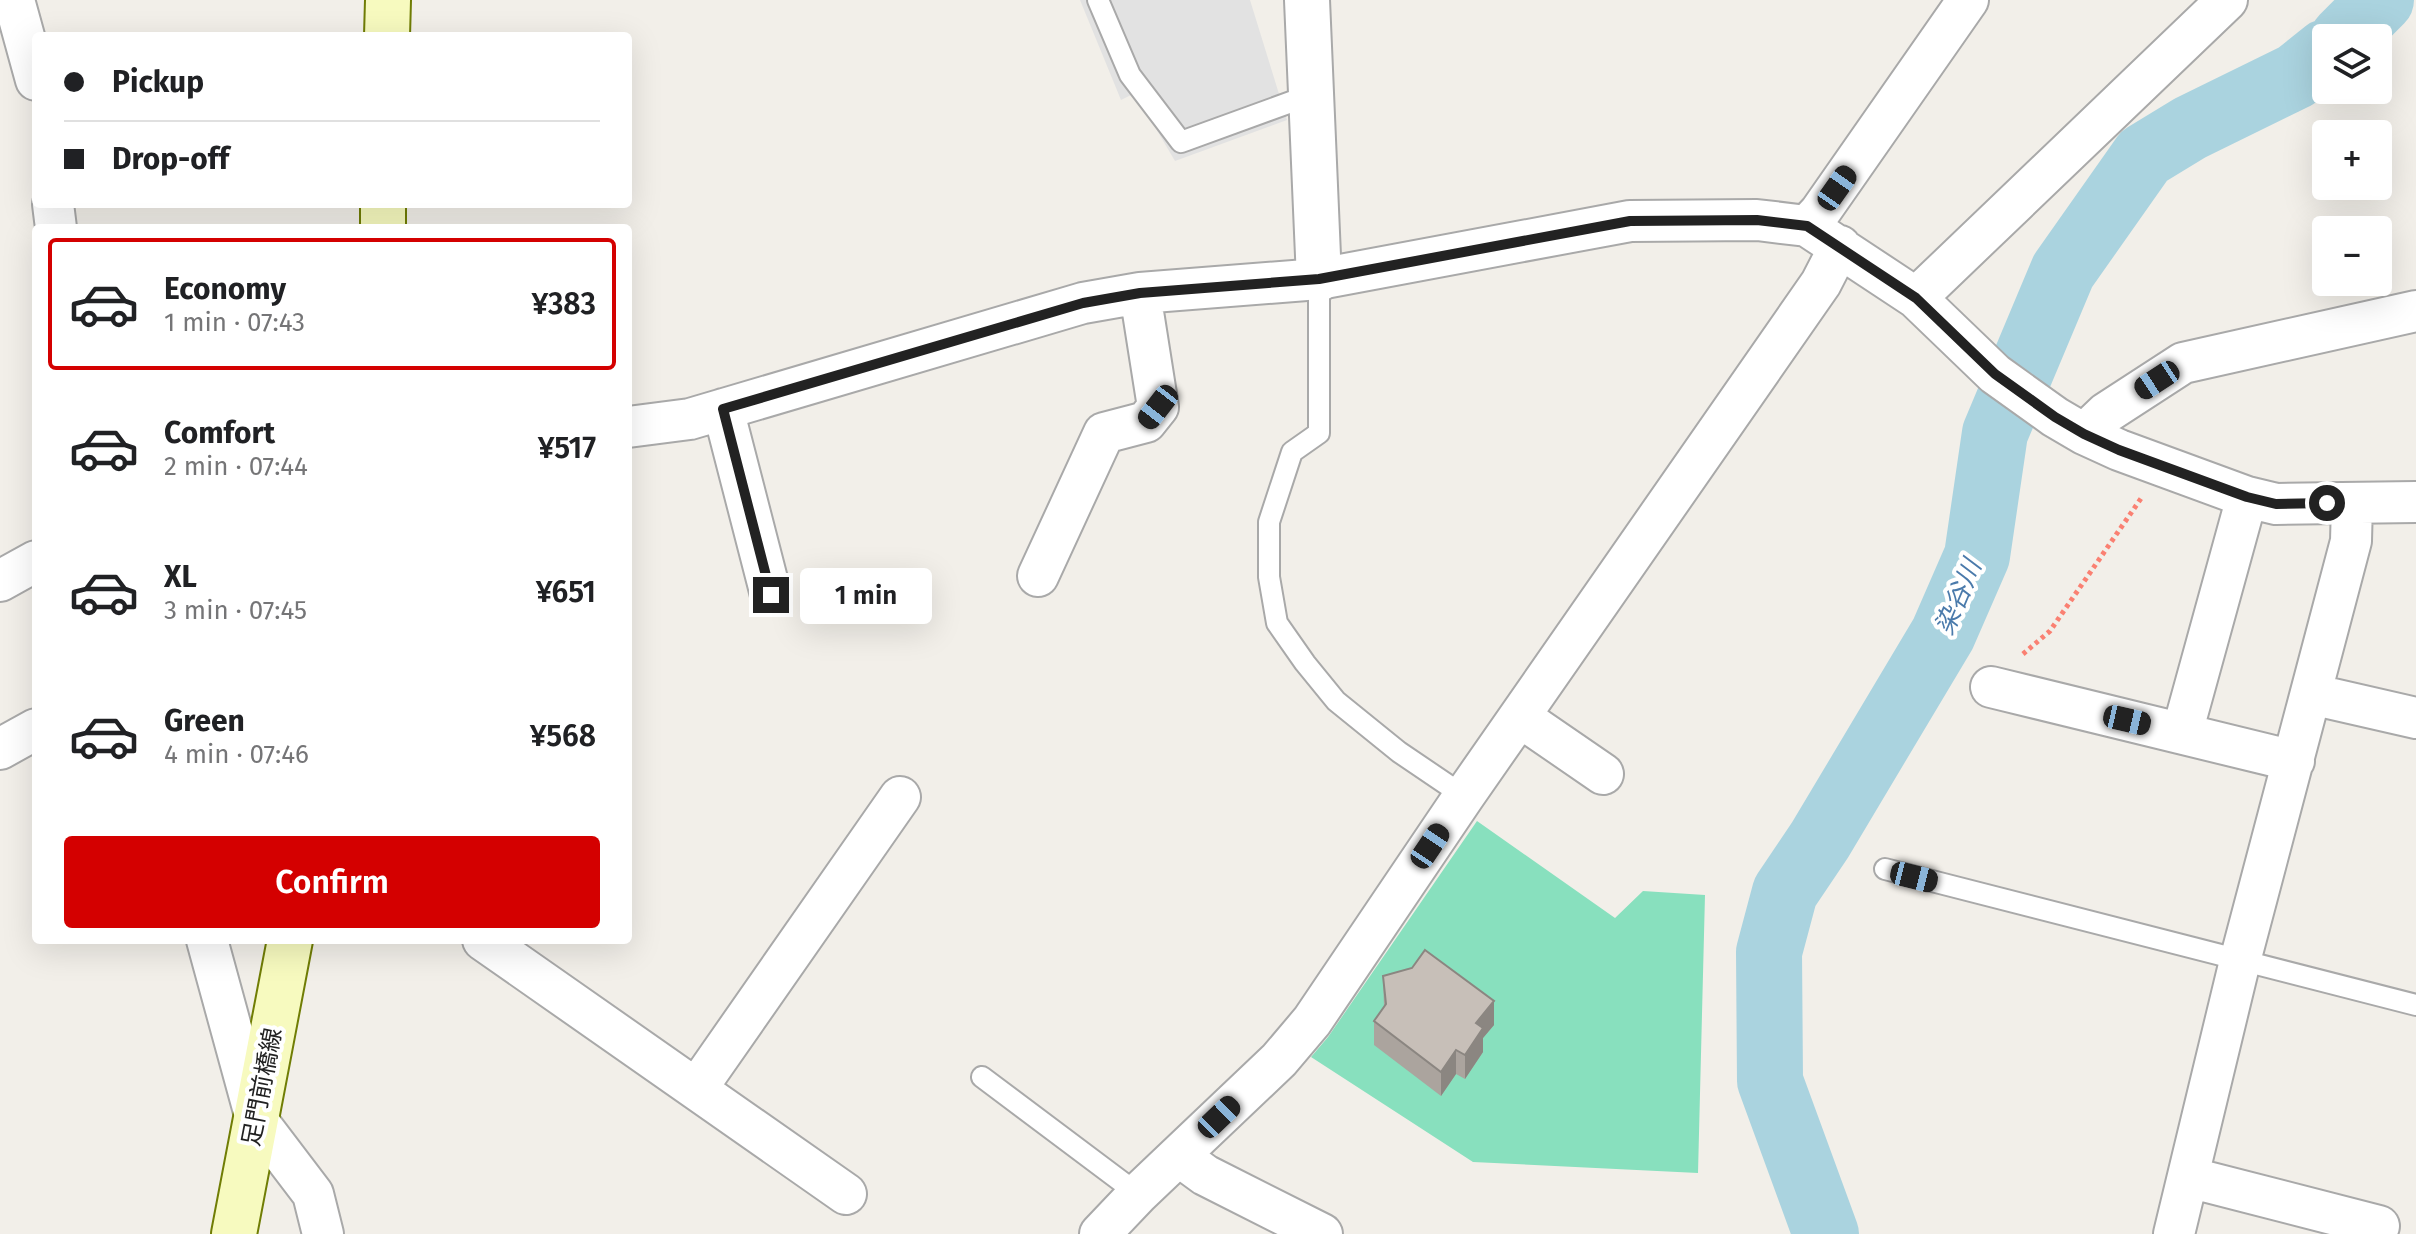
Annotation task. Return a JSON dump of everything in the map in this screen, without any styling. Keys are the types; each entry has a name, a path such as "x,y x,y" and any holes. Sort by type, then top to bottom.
{"main road":[{"path":"387,32 388,0"},
{"name":"足門前橋線","path":"234,1234 289,944"}],"street":[{"path":"14,0 32,65"},
{"path":"1307,0 1319,279"},
{"path":"1100,1234 1279,1060 1312,1021 1464,796 1821,283 1824,236 1820,212 1968,0"},
{"path":"1916,298 2227,0"},
{"path":"632,426 690,419 1083,303 1140,293 1319,279 1630,221 1757,220 1824,236 1916,298 1995,374 2069,426 2159,464 2247,497 2276,504 2416,502"},
{"path":"1038,576 1104,433 1146,422 1158,407 1140,293"},
{"path":"2069,426 2106,413 2183,363 2416,311"},
{"path":"723,409 771,595"},
{"path":"2182,733 2247,497"},
{"path":"2174,1234 2240,961 2351,541 2352,503"},
{"path":"0,581 32,563"},
{"path":"1991,687 2294,761"},
{"path":"2311,694 2416,718"},
{"path":"1520,717 1603,774"},
{"path":"0,749 32,731"},
{"path":"697,1088 900,797"},
{"path":"208,944 256,1119 313,1194 323,1234"},
{"path":"489,944 846,1194"},
{"path":"1179,1156 1205,1175 1322,1234"},
{"path":"2188,1177 2379,1226"}],"lane":[{"path":"1098,0 1130,75 1181,142 1313,94"},
{"path":"1319,279 1319,433 1292,452 1269,522 1269,577 1277,623 1336,701 1399,752 1464,796"},
{"path":"1885,869 2416,1005"},
{"path":"982,1077 1138,1194"}],"path":[{"path":"1991,687 2050,631 2144,495 2159,464"}],"green space":[{"path":"1477,821 1615,918 1643,891 1705,895 1698,1173 1473,1162 1311,1057"}],"shaded area":[{"path":"1080,0 1250,0 1287,120 1175,161 1135,93 1121,100"}],"building":[{"path":"1425,950 1494,1001 1476,1023 1483,1028 1465,1055 1456,1050 1441,1072 1374,1021 1386,1004 1383,976 1412,968"}],"waterway":[{"name":"染谷川","path":"2357,24 2381,0"},
{"name":"染谷川","path":"1826,1234 1770,1081 1769,952 1785,892 1820,840 1943,634 1977,556 1995,433 2063,271 2144,156 2190,128 2296,76 2312,63"}],"route":[{"path":"771,595 723,409 1083,303 1140,293 1319,279 1630,221 1757,220 1807,226 1916,298 1995,374 2084,434 2247,497 2276,504 2327,503"}]}
